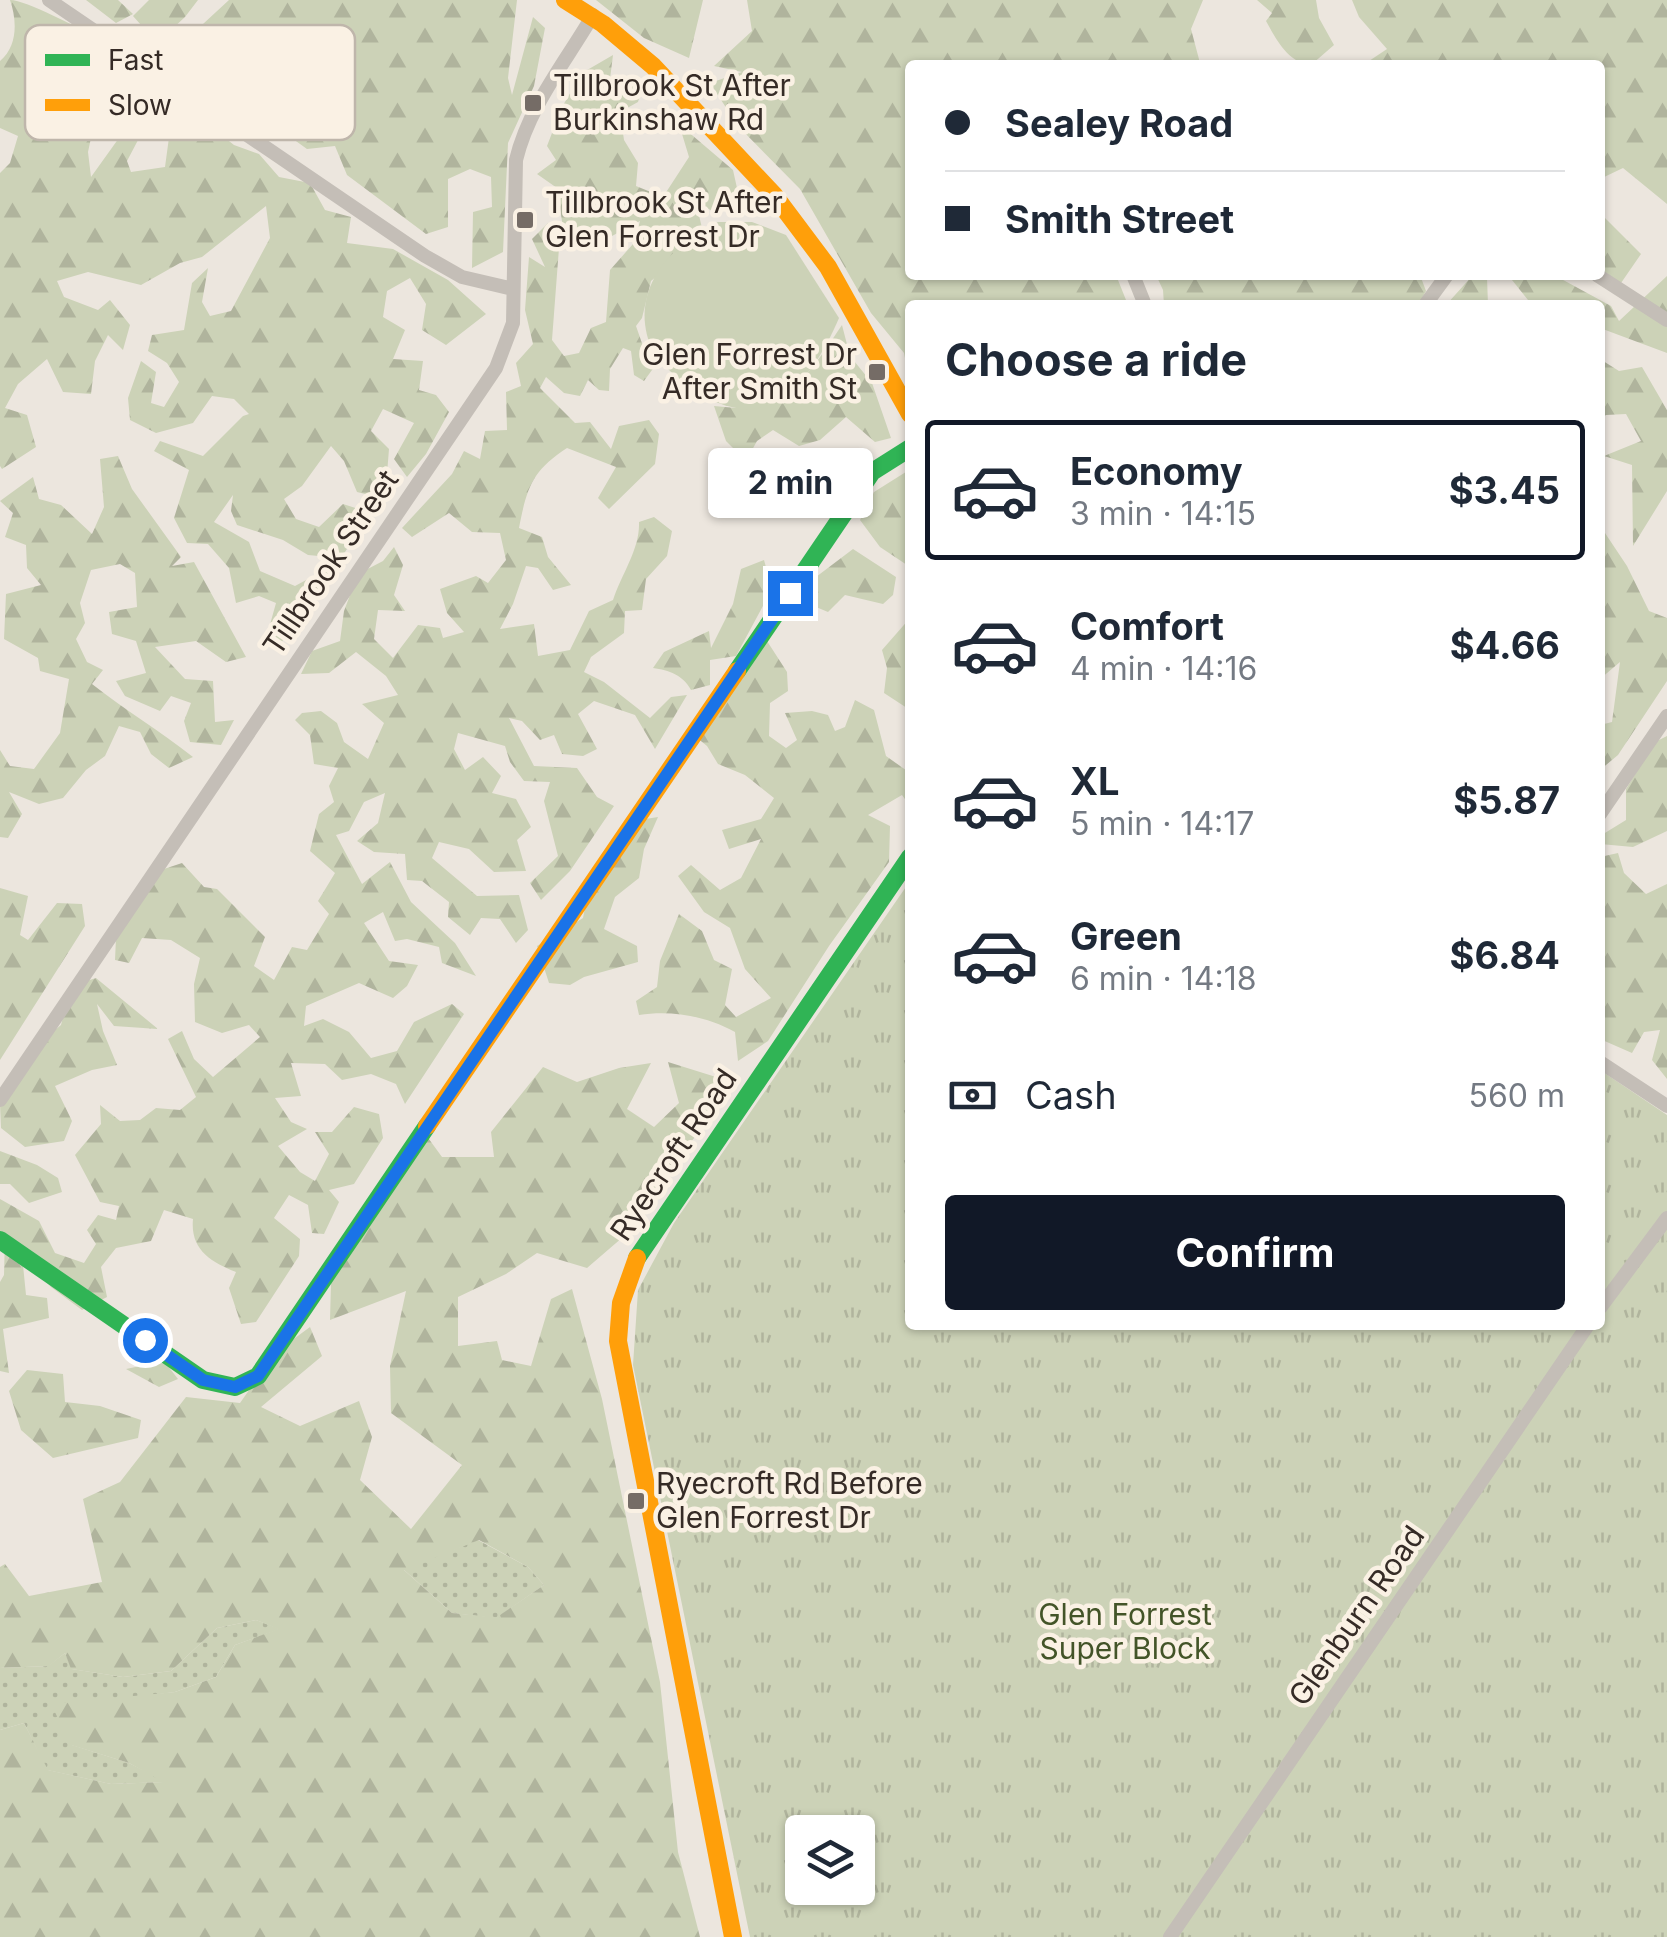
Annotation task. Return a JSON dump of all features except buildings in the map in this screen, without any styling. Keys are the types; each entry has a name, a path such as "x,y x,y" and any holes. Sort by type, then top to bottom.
{"street":[{"path":"49,0 86,25"},
{"path":"565,0 592,15 640,52 779,199 856,315 905,405"},
{"name":"Tillbrook Street","path":"0,1100 496,368 512,324 516,160 522,137 552,77 592,15"},
{"path":"255,140 425,256 462,276 512,289"},
{"path":"1605,280 1667,320"},
{"path":"0,1240 203,1380 235,1387 258,1376 872,472 905,451"},
{"path":"1605,807 1667,716"},
{"name":"Ryecroft Road","path":"733,1937 628,1396 617,1315 630,1272 644,1244 905,864"},
{"path":"1605,1065 1667,1106"},
{"path":"1605,1301 1667,1218"},
{"name":"Glenburn Road","path":"1170,1937 1585,1330"}],"green space":[{"path":"10,0 73,25 25,25 25,140 91,140 91,177 118,140 138,140 127,161 131,172 165,167 169,140 228,140 259,154 279,177 310,183 325,210 351,217 347,243 393,249 448,280 486,314 446,345 422,330 426,304 410,278 387,291 383,317 405,330 393,359 423,361 419,390 436,395 449,412 426,454 407,477 394,459 414,423 383,409 371,431 389,449 385,499 357,492 344,461 331,446 302,486 284,499 296,519 319,527 343,504 371,513 341,558 308,555 283,540 237,525 231,511 233,495 214,522 249,542 260,571 295,586 334,565 325,589 295,614 282,642 264,646 276,603 259,596 236,603 229,568 208,544 187,543 174,518 189,470 154,451 160,441 203,456 249,414 234,399 212,396 193,423 156,433 130,420 128,398 141,361 156,372 151,403 164,407 179,382 167,363 148,351 152,335 184,330 192,283 208,268 202,302 210,316 231,311 270,238 266,206 202,257 180,263 141,285 88,272 57,281 64,297 98,310 110,300 130,325 123,350 108,335 95,361 91,394 63,392 47,359 18,384 5,408 27,415 36,447 2,469 0,466 0,173 10,163 18,136 0,128 0,61 10,48 14,16"},
{"path":"86,0 118,0 133,14 116,23"},
{"path":"149,0 198,0 176,25 141,25 133,16"},
{"path":"229,0 517,0 508,78 512,95 533,17 545,28 534,86 508,143 503,252 472,268 473,212 492,207 491,177 470,169 448,179 448,227 426,234 347,175 335,146 307,149 294,140 355,140 355,25 202,25"},
{"path":"596,0 703,0 689,58 644,38"},
{"path":"747,0 1203,0 1191,29 1199,60 905,60 905,280 1118,280 1126,300 905,300 905,358 871,313 800,189 738,126 710,83 742,72 714,66 752,31"},
{"path":"1257,0 1316,0 1319,18 1334,45 1317,60 1296,60 1266,21 1272,13"},
{"path":"1352,0 1667,0 1667,204 1623,168 1605,177 1605,60 1370,60 1387,49 1359,17"},
{"path":"613,55 609,87 643,85 638,102 620,112 624,140 638,163 636,186 663,197 689,157 679,124 733,170 741,206 714,212 696,202 704,237 651,281 642,318 636,326 644,349 660,359 644,381 634,375 631,351 623,348 610,369 609,391 599,390 588,380 580,396 564,393 546,377 540,388 575,423 590,422 611,449 619,426 649,420 659,434 655,464 609,509 598,498 616,467 567,448 546,464 528,491 519,528 542,537 548,557 571,585 553,590 538,568 526,566 500,629 534,624 538,656 570,650 589,611 613,600 634,551 639,522 654,517 672,531 667,556 646,579 642,610 625,611 624,633 591,657 584,672 604,682 650,718 671,697 687,695 655,749 635,715 594,701 578,714 597,749 583,756 562,754 554,735 540,740 522,721 509,718 534,766 577,768 597,797 614,806 570,871 541,900 530,883 558,856 544,801 550,782 524,781 510,762 505,746 458,733 454,749 465,770 483,757 501,776 492,793 516,799 531,827 517,840 526,871 494,872 469,849 439,842 432,858 477,896 519,895 528,930 516,943 500,919 481,918 470,935 448,917 449,902 422,881 407,880 405,854 374,852 357,841 378,823 385,793 364,802 349,831 336,835 362,884 390,862 411,902 455,943 476,976 442,963 439,947 407,939 395,941 383,912 364,923 389,961 418,965 407,986 393,998 359,983 306,1006 304,1026 323,1019 349,1032 371,1058 397,1051 414,1022 452,1004 464,1014 405,1104 396,1084 371,1074 342,1080 325,1064 291,1063 301,1096 275,1098 291,1122 307,1129 278,1146 300,1172 315,1181 329,1154 315,1132 332,1132 354,1107 379,1114 383,1138 354,1184 329,1190 339,1202 324,1234 312,1233 308,1205 289,1195 274,1218 300,1239 299,1256 256,1322 241,1324 229,1288 236,1272 218,1264 198,1246 193,1219 164,1210 151,1241 116,1248 101,1267 107,1297 82,1310 51,1287 22,1255 26,1295 47,1298 49,1318 3,1329 9,1373 0,1371 0,1282 4,1275 5,1236 0,1235 0,1199 39,1221 55,1253 84,1263 96,1244 87,1230 98,1215 116,1220 119,1206 100,1202 75,1155 101,1124 100,1105 120,1121 140,1120 156,1108 180,1110 196,1097 168,1039 182,1031 194,1059 213,1077 260,1037 249,1025 222,1033 195,1022 194,984 200,958 171,940 142,938 129,963 115,960 116,938 158,871 182,863 204,887 217,889 265,937 254,966 274,980 292,947 307,950 329,914 318,901 335,873 310,851 319,814 334,802 329,786 338,768 314,764 310,735 295,720 302,713 321,711 337,723 344,742 368,759 384,723 362,704 398,695 386,676 356,652 329,673 301,674 312,651 340,641 344,611 358,574 383,561 394,547 403,565 394,595 405,611 378,610 374,639 393,658 418,625 440,628 443,638 464,632 447,613 440,589 476,576 488,583 506,560 500,533 472,532 449,513 412,537 402,528 452,474 464,451 480,459 485,431 507,430 506,392 521,386 516,363 533,344 525,310 529,257 545,267 532,239 548,223 559,248 552,340 564,356 579,353 591,328 606,322 610,270 633,244 640,221 612,236 563,228 557,188 537,174 556,160 547,146 562,107 582,73"},
{"path":"1605,218 1641,254 1621,283 1605,272"},
{"path":"718,222 752,222 786,235 839,318 827,344 802,379 781,398 752,409 734,408 696,392 664,365 647,335 647,298 661,266 687,241"},
{"path":"1667,276 1667,353 1605,330 1605,303 1619,321"},
{"path":"1158,280 1422,280 1426,291 1421,300 1164,300"},
{"path":"1468,280 1487,280 1488,300 1450,300"},
{"path":"1512,280 1563,280 1600,300 1528,300"},
{"path":"842,325 850,356 872,383 891,438 875,442 846,417 820,440 799,446 773,430 757,441 746,461 726,441 714,406 755,408 782,397 806,375"},
{"path":"1605,362 1619,371 1642,367 1667,410 1667,491 1633,546 1632,465 1605,456 1641,441 1626,414 1606,415"},
{"path":"118,456 132,489 181,557 172,566 194,562 246,657 226,662 196,641 155,647 185,679 213,681 215,722 234,720 221,745 190,742 184,721 191,703 171,696 160,711 125,696 116,681 146,673 136,641 112,634 109,612 137,607 135,573 120,564 91,570 80,603 85,623 76,639 87,662 103,670 92,684 193,757 169,768 151,754 140,732 119,726 105,756 86,770 63,798 39,804 9,792 22,814 8,838 0,837 0,750 10,766 34,769 60,733 69,679 40,671 38,658 4,639 6,594 41,585 27,568 26,545 5,537 13,513 0,501 33,477 39,499 61,505 92,534 104,507 100,459"},
{"path":"905,473 905,564 880,547 860,520 874,492"},
{"path":"1605,533 1649,611 1667,618 1667,681 1618,755 1605,766 1605,724 1612,722 1620,662 1605,675"},
{"path":"853,549 896,577 893,595 883,604 845,595 828,612 804,602 808,583"},
{"path":"764,560 772,589 736,656 710,660 710,685 691,690 675,674 653,668 664,652 709,631 711,648 733,604 741,569"},
{"path":"905,624 905,707 884,693 887,668 882,650"},
{"path":"767,641 787,672 788,691 770,703 769,736 786,748 797,740 785,713 812,711 828,715 835,731 845,727 855,700 874,710 886,756 905,769 905,799 902,795 868,815 890,826 889,862 768,1041 738,1061 735,1032 688,1016 639,1015 636,1001 657,987 660,961 679,914 702,931 714,960 732,969 725,1005 736,1017 771,998 745,969 730,928 704,912 678,876 691,865 720,890 741,878 761,839 729,849 722,830 761,819 774,798 745,775 718,764 696,737"},
{"path":"1667,736 1667,831 1633,847 1605,844 1605,833 1626,820 1626,789 1655,742"},
{"path":"658,817 644,849 639,878 615,897 604,929 637,946 638,962 584,977 570,985 549,983 537,946 583,918 592,871 633,821"},
{"path":"1618,853 1624,873 1646,894 1667,884 1667,1079 1652,1060 1660,1030 1644,1032 1632,1053 1605,1041 1605,856"},
{"path":"0,888 28,896 20,935 28,940 57,903 82,904 85,926 0,1060"},
{"name":"Glen Forrest Super Block","path":"905,888 905,1330 1605,1330 1605,1073 1667,1115 1667,1937 750,1937 633,1365 638,1290 674,1223"},
{"path":"96,978 158,1029 114,1026 97,1004 117,1065 92,1070 55,1086 72,1121 64,1141 25,1147 1,1128 0,1104 37,1045 61,1025 71,986"},
{"path":"668,1062 716,1077 729,1089 623,1237 587,1268 537,1253 506,1274 458,1297 458,1346 497,1341 502,1360 531,1366 551,1299 572,1289 602,1399 660,1682 678,1852 700,1937 0,1937 0,1730 24,1723 48,1770 111,1784 163,1782 129,1763 71,1745 51,1704 175,1692 216,1677 235,1645 278,1629 256,1620 217,1628 171,1671 123,1677 71,1669 65,1653 49,1666 0,1668 0,1567 5,1564 29,1596 102,1582 83,1499 120,1482 186,1397 240,1403 276,1352 310,1327 322,1356 261,1407 300,1426 359,1401 372,1437 360,1480 411,1529 462,1465 391,1413 390,1366 406,1291 330,1320 331,1283 426,1135 442,1157 494,1157 491,1132 543,1067 577,1082 619,1068 651,1063 627,1109 654,1127 679,1103","holes":["479,1540 528,1567 544,1585 501,1618 452,1613 404,1570"]},
{"path":"0,1151 58,1178 62,1192 29,1203 10,1184 0,1184"},
{"path":"164,1361 178,1379 159,1387 126,1369"},
{"path":"27,1370 63,1374 65,1402 100,1406 141,1420 138,1438 53,1458 21,1430 9,1391"},
{"path":"478,1540 528,1567 544,1585 501,1615 502,1619 452,1613 403,1569"},
{"path":"256,1620 280,1629 235,1645 216,1677 175,1692 121,1699 72,1745 129,1763 166,1782 111,1784 47,1770 24,1723 0,1730 0,1668 48,1666 65,1653 72,1669 123,1677 171,1671 217,1628"}],"traffic: fast":[{"path":"737,671 872,472 905,451"},
{"path":"637,1258 905,864"},
{"path":"0,1240 203,1380 235,1387 258,1376 427,1126"}],"traffic: slow":[{"path":"565,0 603,24 653,66 774,195 828,267 905,405"},
{"path":"427,1126 737,671"},
{"path":"637,1258 621,1303 618,1341 733,1937"}],"place":[{"name":"Tillbrook St After Burkinshaw Rd","path":"533,103"},
{"name":"Tillbrook St After Glen Forrest Dr","path":"525,220"},
{"name":"Glen Forrest Dr After Smith St","path":"877,372"},
{"name":"Ryecroft Rd Before Glen Forrest Dr","path":"636,1501"}],"route":[{"path":"145,1340 203,1380 235,1387 258,1376 790,593"}]}
